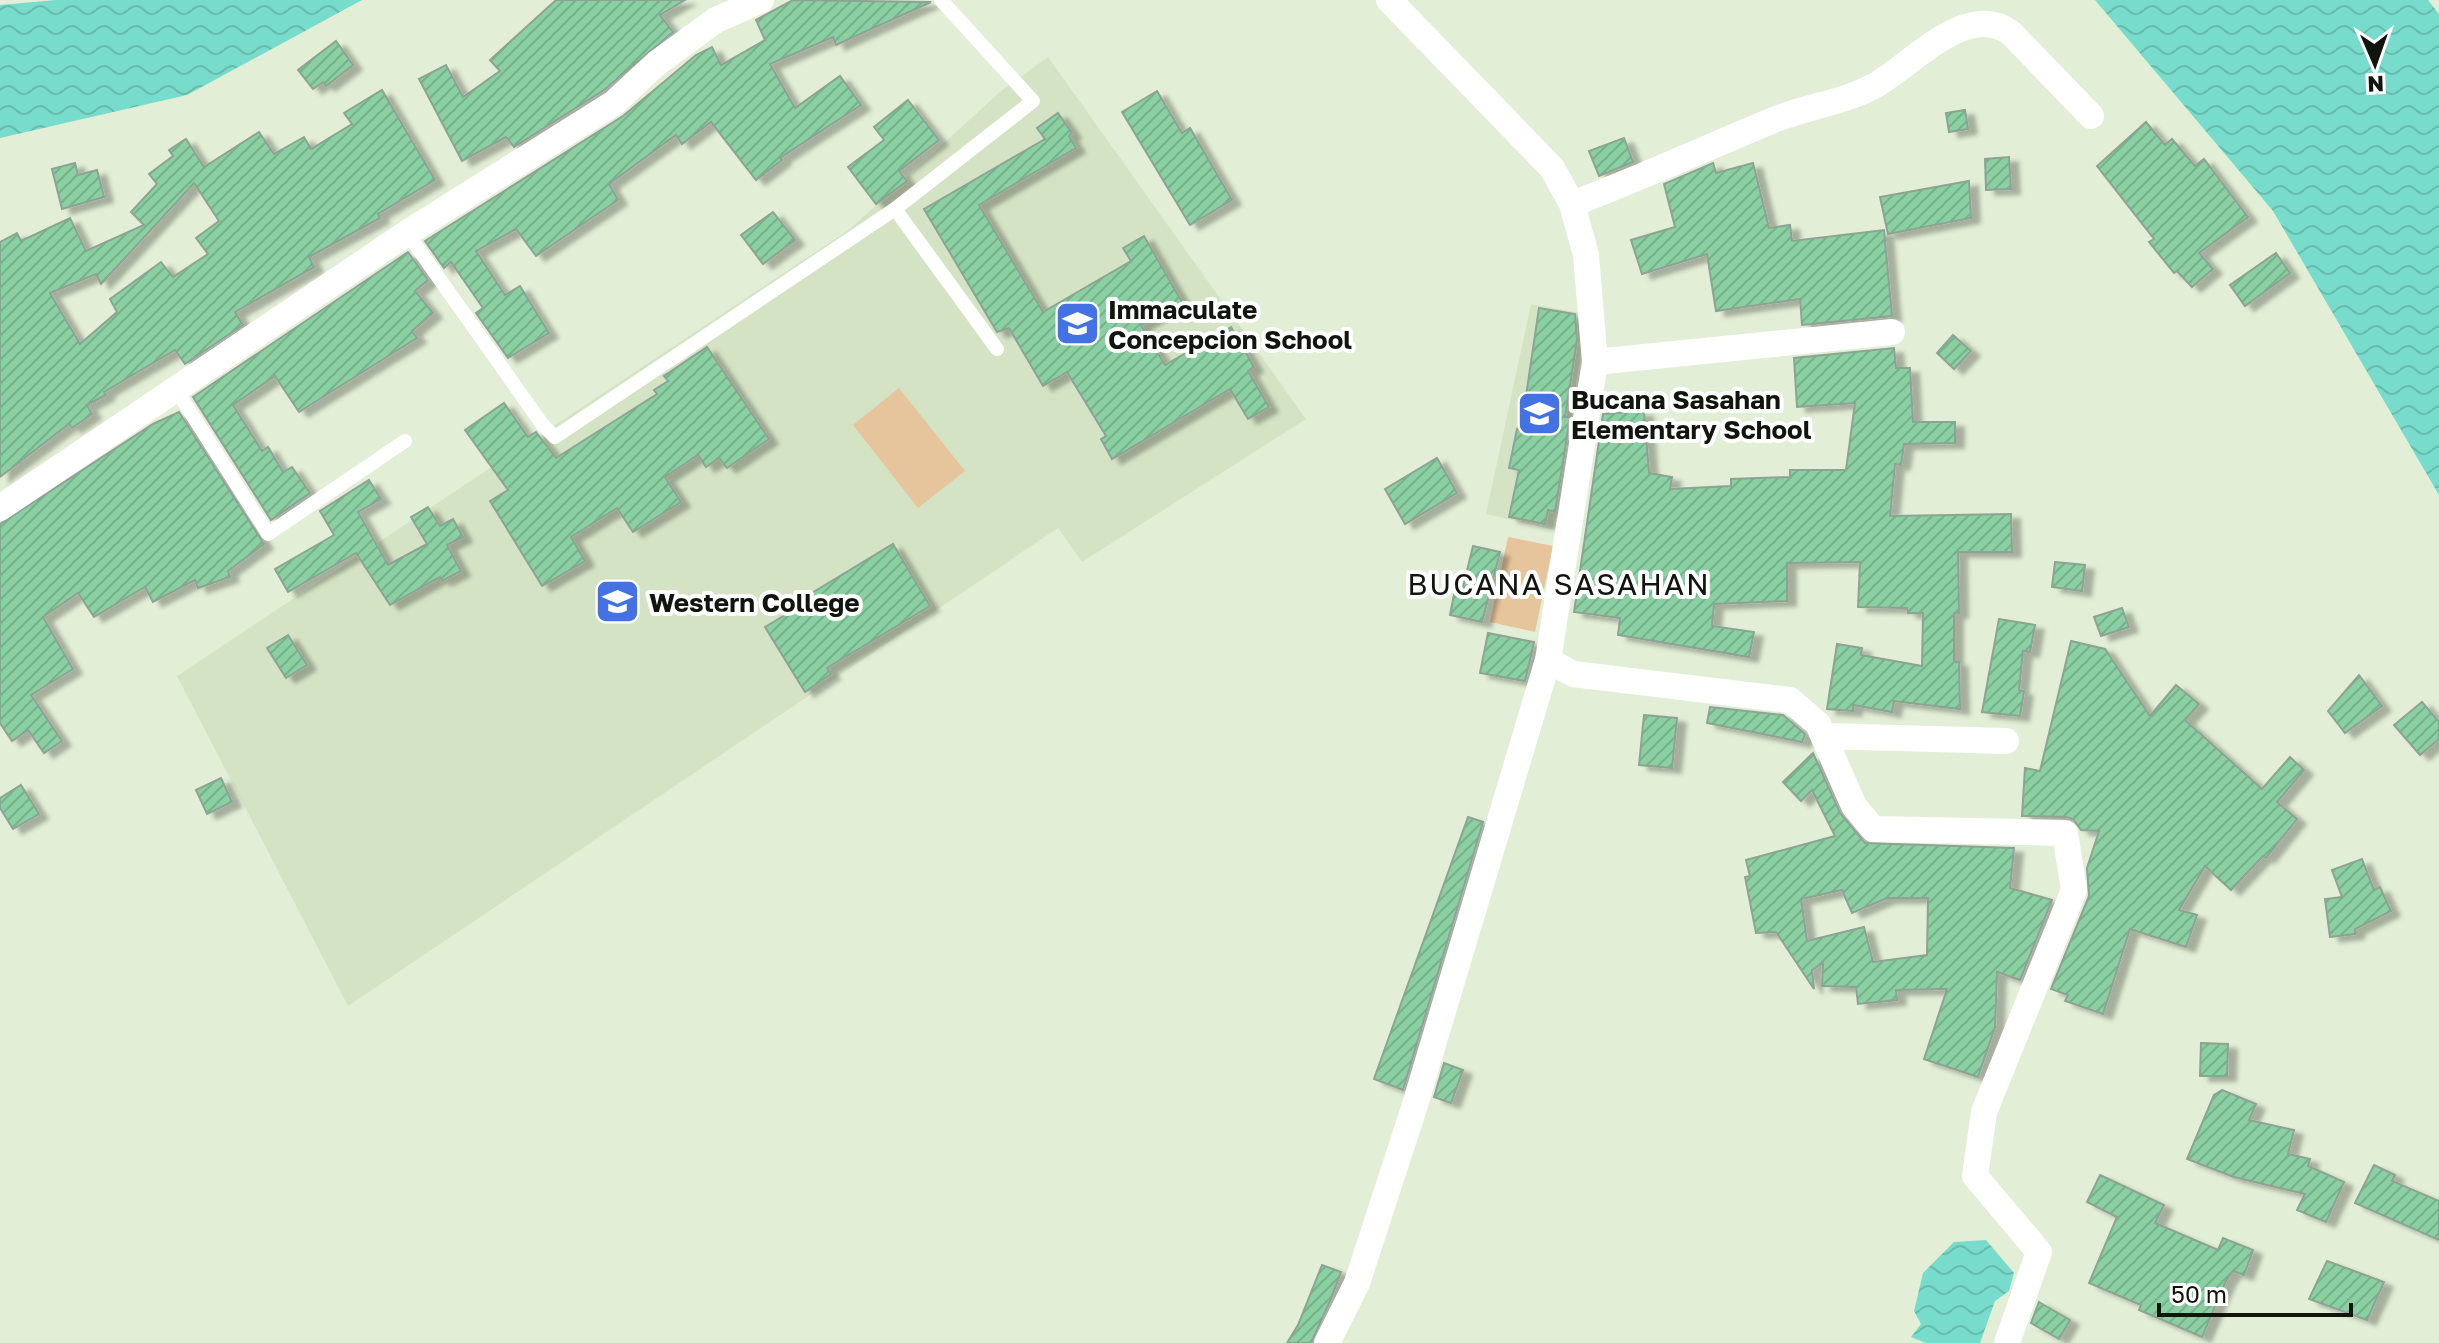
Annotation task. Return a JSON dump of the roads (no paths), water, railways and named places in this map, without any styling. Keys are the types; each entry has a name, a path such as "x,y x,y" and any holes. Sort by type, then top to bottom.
{"street":[{"path":"0,508 407,233 614,103 657,63 716,20 761,0"},
{"path":"1327,1343 1357,1283 1548,660 1595,362 1586,255 1572,204 1552,168 1389,0"},
{"path":"1572,204 1775,119 1846,101 1878,84 1944,37 1975,23 1999,23 2091,116"},
{"path":"1595,362 1892,332"},
{"path":"1548,660 1573,674 1790,700 1818,724 1854,806 1873,829 2065,833 2074,890 1984,1112 1975,1176 2039,1252 2007,1343"},
{"path":"1824,736 2006,741"}],"lane":[{"path":"407,233 555,437 895,209 1033,101 941,0"},
{"path":"895,209 997,349"},
{"path":"175,388 268,534 405,441"}],"water":[{"path":"56,0 362,0 187,95 0,138 0,5"},
{"path":"2095,0 2428,0 2439,14 2439,495 2273,211"},
{"path":"1986,1240 2014,1273 2009,1291 1995,1301 1980,1343 1926,1343 1911,1337 1921,1324 1914,1311 1923,1273 1954,1242"}],"place":[{"name":"Immaculate Concepcion School","path":"1077,324"},
{"name":"Bucana Sasahan Elementary School","path":"1540,414"},
{"name":"Western College","path":"618,602"}],"district":[{"name":"BUCANA SASAHAN","path":"1559,584"}]}
